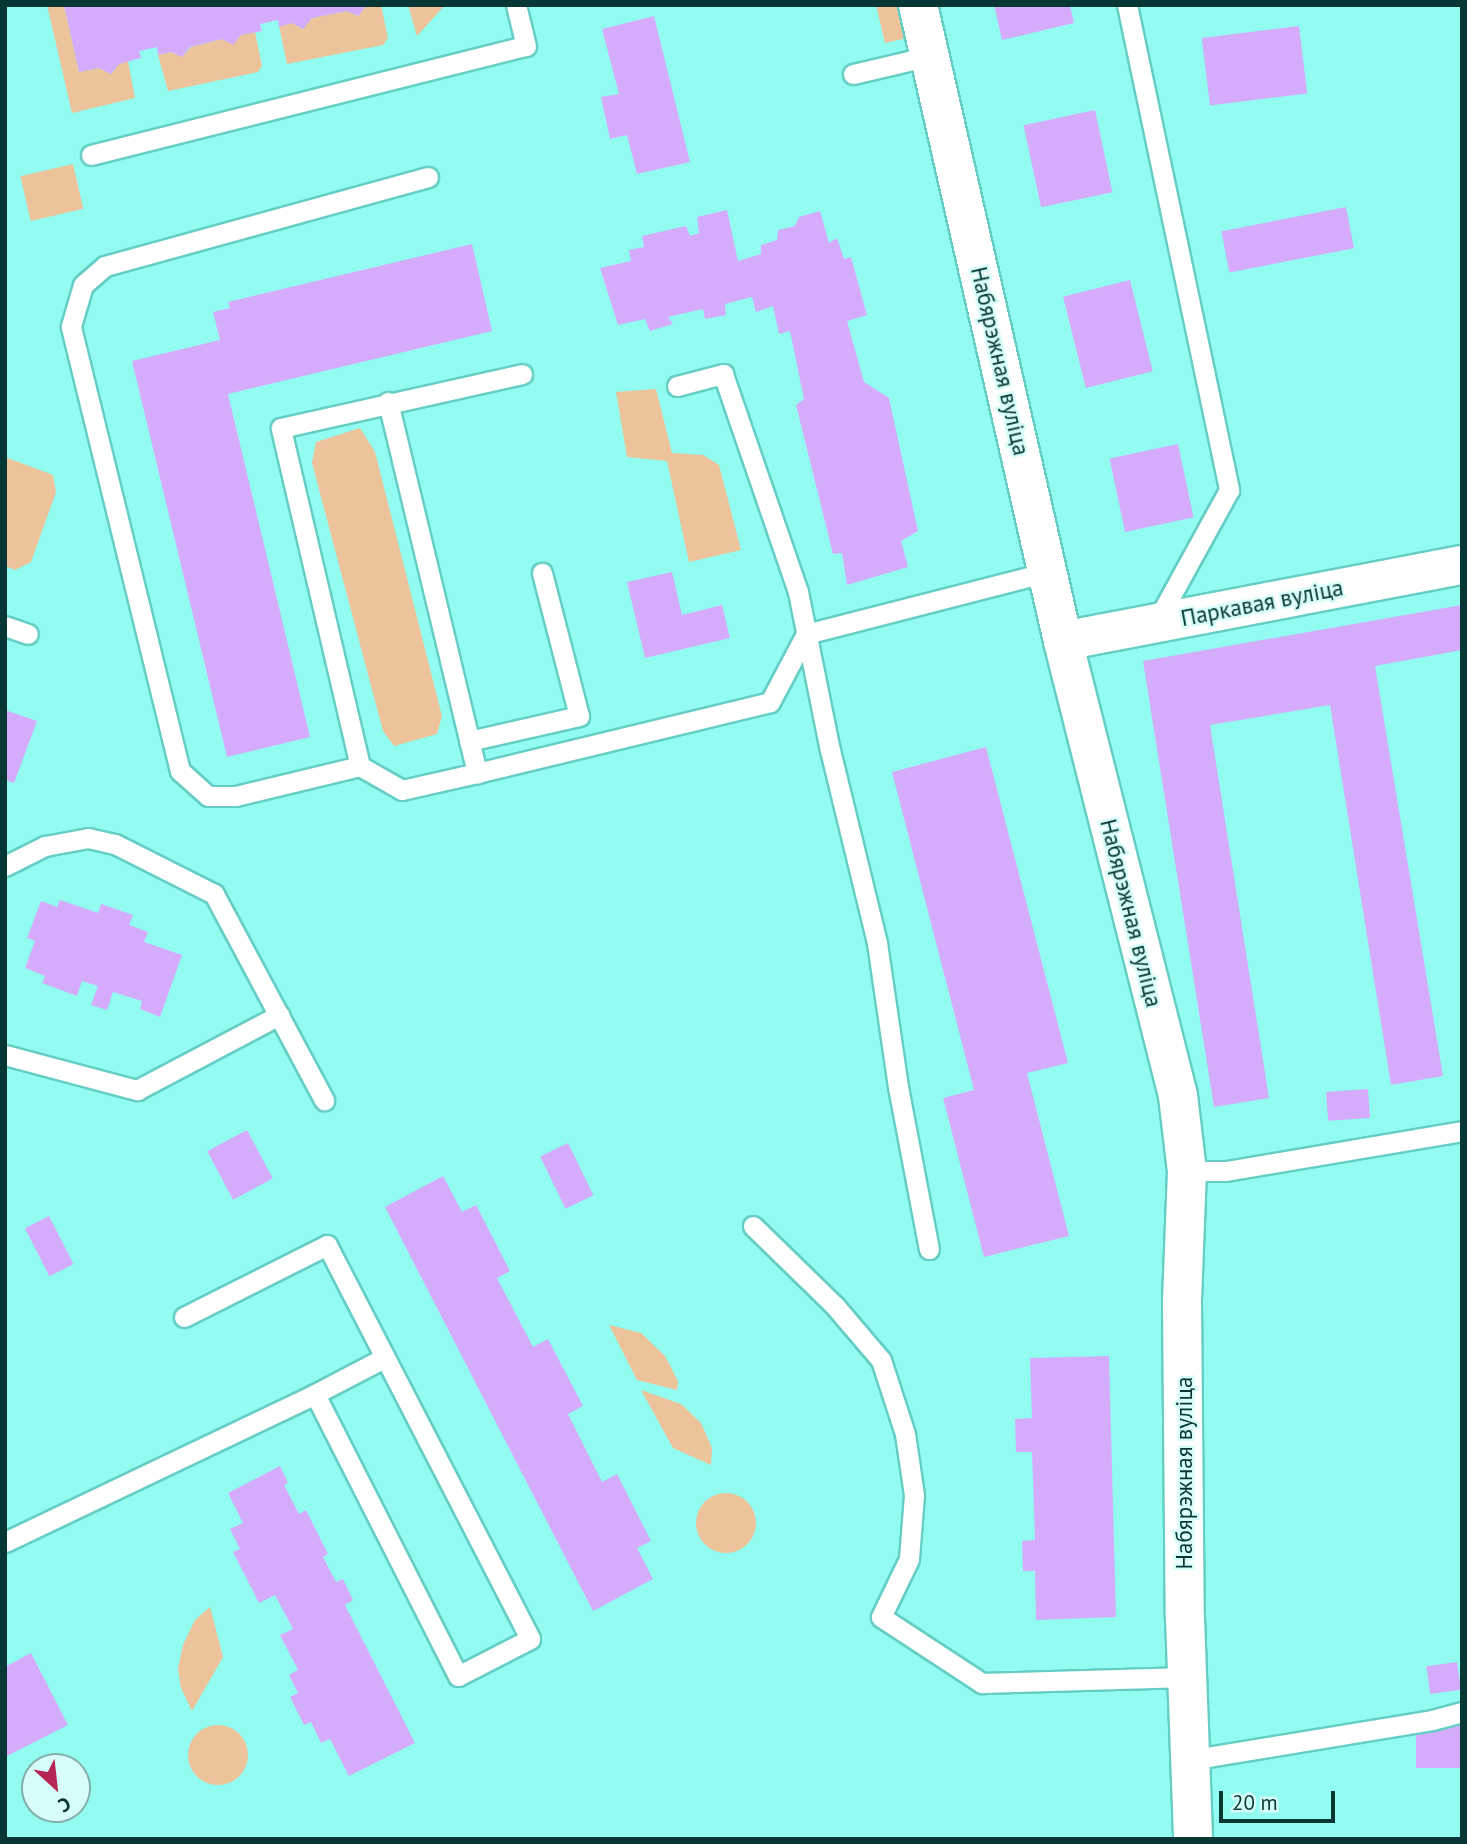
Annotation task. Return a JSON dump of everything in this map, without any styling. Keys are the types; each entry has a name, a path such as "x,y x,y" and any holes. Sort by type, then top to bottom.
{"street":[{"name":"Набярэжная вуліца","path":"918,5 1063,641 1178,1096 1186,1171 1182,1317 1187,1677 1193,1839"},
{"name":"Паркавая вуліца","path":"1063,641 1462,565"}],"lane":[{"path":"91,155 526,46 516,5"},
{"path":"1127,5 1229,490 1156,623"},
{"path":"853,74 930,57"},
{"path":"428,177 105,266 83,285 71,326 180,771 208,796 236,796 360,766 401,789 770,702 806,634 1048,572"},
{"path":"360,766 281,428 522,374"},
{"path":"677,386 723,374 798,592 830,750 877,943 898,1087 929,1249"},
{"path":"388,402 477,773"},
{"path":"469,740 579,716 542,573"},
{"path":"5,626 28,634"},
{"path":"5,866 46,846 88,838 115,844 214,894 324,1100"},
{"path":"5,1055 137,1090 279,1015"},
{"path":"1186,1171 1226,1171 1462,1131"},
{"path":"753,1226 835,1306 881,1360 905,1434 914,1495 909,1559 881,1617 982,1682 1187,1677"},
{"path":"184,1317 327,1245 530,1639 458,1676 315,1395"},
{"path":"5,1542 315,1395 384,1358"},
{"path":"1189,1760 1432,1720 1462,1712"}],"shaded area":[{"path":"47,5 64,5 79,72 99,68 111,74 119,64 128,61 135,98 72,113"},
{"path":"381,5 388,38 383,45 287,64 279,26 292,23 303,29 312,18 347,11 358,16 366,6"},
{"path":"408,5 445,5 417,36"},
{"path":"876,5 903,5 911,37 885,43"},
{"path":"255,32 262,66 258,72 168,91 158,55 171,52 182,57 191,47 222,39 233,44 241,35"},
{"path":"73,164 83,209 31,221 20,176"},
{"path":"656,389 672,453 703,455 719,465 741,550 689,562 667,461 627,457 616,392"},
{"path":"360,428 375,452 442,716 437,734 394,746 383,731 312,463 316,442"},
{"path":"5,457 53,475 56,492 31,562 15,570 5,566"},
{"path":"609,1325 641,1333 665,1356 678,1381 677,1390 637,1380"},
{"path":"641,1390 681,1404 701,1423 712,1448 711,1465 673,1448"},
{"path":"726,1493 743,1498 751,1506 756,1523 751,1540 743,1548 726,1553 709,1548 701,1540 696,1523 701,1506 709,1498"},
{"path":"210,1607 223,1657 192,1711 181,1688 178,1669 183,1645 195,1620"},
{"path":"218,1725 235,1730 243,1738 248,1755 243,1772 235,1780 218,1785 201,1780 193,1772 188,1755 193,1738 201,1730"}],"building":[{"path":"64,5 367,5 358,16 347,11 312,18 303,29 292,23 279,27 278,20 260,24 262,31 241,35 233,45 222,39 190,47 182,57 171,52 158,55 157,47 139,51 141,58 119,64 111,74 99,68 79,72"},
{"path":"994,5 1070,5 1074,23 1002,40"},
{"path":"654,16 690,162 637,174 627,135 610,139 601,97 619,94 602,29"},
{"path":"1299,26 1307,93 1210,105 1202,38"},
{"path":"1095,110 1112,192 1041,207 1024,125"},
{"path":"1346,207 1354,248 1229,272 1221,231"},
{"path":"727,210 738,261 761,254 761,245 777,240 778,230 795,226 799,217 820,211 829,243 837,238 844,259 851,257 867,315 847,321 864,382 889,398 918,531 901,541 908,567 847,585 842,553 833,554 796,405 804,399 790,331 779,334 773,306 756,312 752,297 725,304 726,315 705,319 703,309 668,317 673,324 650,331 645,319 618,325 600,268 631,261 629,250 644,247 642,236 686,226 690,236 699,233 697,217"},
{"path":"472,244 492,331 228,394 310,737 227,757 132,361 220,340 213,312 230,308 228,302"},
{"path":"1130,280 1153,371 1086,388 1063,297"},
{"path":"1178,444 1194,517 1125,532 1110,459"},
{"path":"672,572 682,615 722,605 730,638 645,658 627,582"},
{"path":"1462,605 1462,650 1375,666 1443,1076 1391,1085 1330,705 1210,725 1269,1098 1214,1107 1143,661"},
{"path":"5,710 37,721 14,783 5,780"},
{"path":"986,747 1068,1063 1027,1073 1069,1236 984,1257 943,1098 974,1090 892,772"},
{"path":"60,900 98,913 101,904 133,915 129,925 148,932 144,942 182,955 160,1017 140,1009 142,1001 113,992 107,1010 91,1005 98,986 82,981 77,996 42,983 45,976 25,968 35,941 27,938 41,901 57,907"},
{"path":"1368,1089 1370,1118 1328,1121 1326,1092"},
{"path":"247,1130 273,1179 233,1200 207,1151"},
{"path":"568,1143 593,1195 566,1209 540,1157"},
{"path":"443,1176 462,1212 476,1205 510,1271 497,1278 533,1347 548,1339 583,1406 568,1414 602,1482 617,1474 651,1541 637,1548 653,1579 593,1611 385,1207"},
{"path":"49,1216 74,1264 49,1276 25,1228"},
{"path":"1109,1356 1116,1617 1036,1620 1035,1571 1023,1571 1022,1541 1035,1540 1032,1452 1016,1452 1015,1419 1032,1418 1030,1358"},
{"path":"280,1466 288,1483 284,1485 299,1514 306,1510 328,1554 323,1557 336,1582 343,1579 353,1600 345,1605 415,1743 349,1776 330,1739 321,1743 311,1722 304,1725 290,1697 298,1693 289,1675 298,1670 280,1635 293,1629 275,1595 259,1603 233,1552 240,1549 230,1529 243,1523 228,1493"},
{"path":"31,1653 68,1725 5,1757 5,1667"},
{"path":"1457,1662 1461,1690 1430,1694 1426,1666"},
{"path":"1416,1725 1462,1725 1462,1768 1416,1768"}]}
